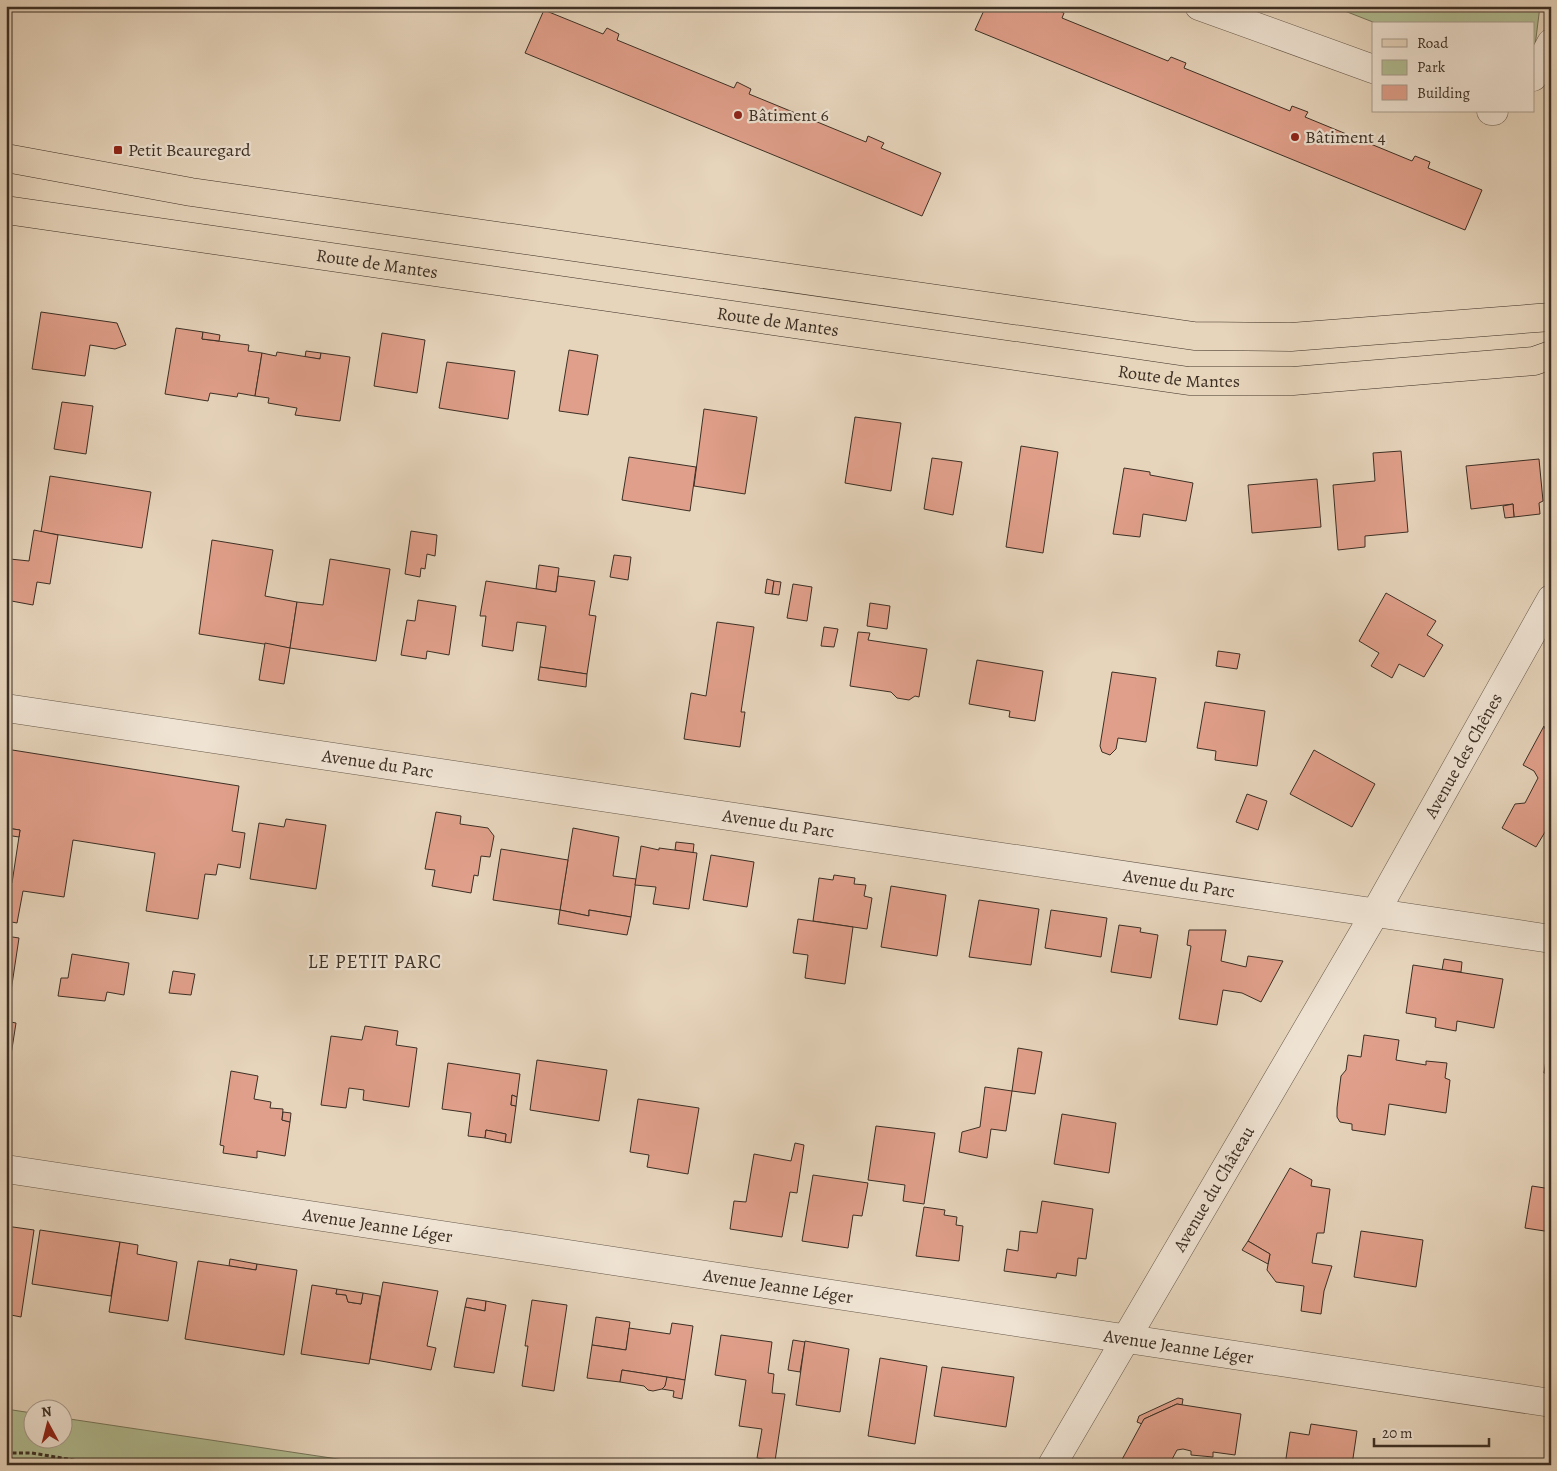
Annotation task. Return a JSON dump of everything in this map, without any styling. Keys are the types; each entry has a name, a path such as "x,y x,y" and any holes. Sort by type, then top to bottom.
{"main road":[{"path":"6,158 191,192 1194,336 1291,337 1551,317"},
{"name":"Route de Mantes","path":"6,210 1189,381 1294,381 1545,360"}],"street":[{"path":"1200,6 1372,69"},
{"path":"1534,75 1551,42"},
{"name":"Avenue des Chênes","path":"1375,913 1551,599"},
{"name":"Avenue du Parc","path":"6,708 1551,939"},
{"name":"Avenue du Château","path":"1052,1465 1375,913"},
{"name":"Avenue Jeanne Léger","path":"6,1169 1551,1403"}],"path":[{"path":"6,1453 32,1453 103,1465"}],"green space":[{"path":"1332,6 1540,6 1534,54 1534,22 1373,22"},
{"path":"6,1409 22,1411 22,1448 72,1448 72,1419 378,1465 6,1465"}],"building":[{"name":"Bâtiment 4","path":"986,6 1033,6 1047,12 1049,7 1064,13 1062,18 1168,61 1171,57 1186,63 1184,68 1290,111 1292,106 1308,112 1305,117 1412,161 1415,156 1430,162 1428,168 1482,190 1465,230 975,30"},
{"name":"Bâtiment 6","path":"544,10 603,34 607,28 619,34 617,40 734,88 737,82 751,89 749,94 866,142 868,136 884,143 881,148 941,173 922,216 525,53"},
{"path":"41,312 117,323 126,345 115,349 90,345 85,376 32,369"},
{"path":"176,328 203,332 202,339 249,345 248,351 262,353 255,396 238,393 237,397 210,393 208,401 165,394"},
{"path":"203,332 220,335 219,341 202,339"},
{"path":"382,333 425,340 417,393 374,386"},
{"path":"569,350 598,355 588,415 559,411"},
{"path":"306,351 321,353 320,359 305,357"},
{"path":"277,352 320,359 321,353 350,357 340,421 295,415 297,408 268,403 269,398 255,396 262,353 276,356"},
{"path":"447,362 515,371 508,419 439,408"},
{"path":"62,402 93,406 86,454 54,449"},
{"path":"704,409 757,417 745,494 694,486"},
{"path":"855,417 901,423 891,491 845,483"},
{"path":"1021,446 1058,452 1043,553 1006,547"},
{"path":"1401,451 1408,532 1365,536 1365,547 1338,550 1333,485 1375,481 1373,453"},
{"path":"629,457 696,467 690,511 622,500"},
{"path":"932,458 962,462 953,515 924,509"},
{"path":"1539,459 1543,501 1539,503 1540,514 1514,517 1513,504 1471,509 1466,466"},
{"path":"1124,468 1150,472 1150,475 1193,483 1186,521 1143,514 1140,537 1113,534"},
{"path":"50,476 151,492 142,548 41,532"},
{"path":"1317,479 1321,527 1252,533 1248,485"},
{"path":"1513,504 1514,517 1505,518 1503,506"},
{"path":"34,530 58,535 50,584 37,582 33,605 6,600 10,559 29,561"},
{"path":"411,531 437,535 435,556 427,554 425,569 421,568 420,577 405,574"},
{"path":"212,540 273,550 265,596 297,602 290,648 199,634"},
{"path":"614,555 631,557 628,580 610,577"},
{"path":"330,559 390,569 376,661 290,648 297,602 323,605"},
{"path":"539,565 559,568 556,592 536,589"},
{"path":"558,576 595,581 589,615 596,616 587,674 540,667 546,626 517,622 513,651 482,646 486,616 480,616 486,581 556,592"},
{"path":"767,579 774,581 772,594 765,593"},
{"path":"774,581 781,582 779,595 772,594"},
{"path":"793,584 812,587 807,621 787,618"},
{"path":"1386,593 1436,621 1427,635 1443,645 1424,677 1399,664 1392,678 1371,666 1379,653 1359,641"},
{"path":"418,600 456,606 449,655 427,651 426,659 401,655 407,620 415,621"},
{"path":"870,603 890,606 887,629 867,626"},
{"path":"717,622 754,627 741,712 745,712 740,747 684,739 691,693 706,696"},
{"path":"824,627 838,629 834,647 821,646"},
{"path":"858,632 870,633 868,640 927,649 919,697 915,696 909,700 897,698 891,692 850,686"},
{"path":"265,643 290,648 284,684 259,680"},
{"path":"1218,651 1240,654 1237,669 1216,666"},
{"path":"977,660 1043,671 1035,721 1009,717 1010,711 969,704"},
{"path":"540,667 587,674 586,687 538,680"},
{"path":"1112,672 1156,678 1146,742 1118,738 1116,749 1110,755 1102,752 1100,746"},
{"path":"1205,702 1265,711 1257,766 1215,760 1216,751 1197,748"},
{"path":"1551,719 1551,809 1547,815 1551,816 1551,822 1536,847 1502,828 1515,804 1525,803 1538,778 1534,771 1523,765 1544,726 1545,729"},
{"path":"6,749 239,786 232,831 245,833 240,868 218,864 216,875 205,874 198,919 146,911 155,853 73,840 64,897 23,891 17,923 6,921 6,882 12,883 20,830 6,828"},
{"path":"1314,750 1375,784 1352,827 1290,794"},
{"path":"1247,794 1267,801 1258,830 1236,822"},
{"path":"436,812 461,816 460,824 488,828 494,836 490,857 481,856 478,876 474,875 471,893 432,886 435,870 425,869"},
{"path":"286,819 326,825 316,889 250,879 259,823 284,827"},
{"path":"6,828 20,830 19,837 6,835"},
{"path":"573,828 619,837 613,876 636,879 631,917 589,910 589,916 560,910"},
{"path":"676,842 694,844 693,853 675,850"},
{"path":"641,846 659,850 659,848 697,853 689,909 653,904 656,887 635,885"},
{"path":"501,849 568,860 560,910 493,900"},
{"path":"711,855 754,862 747,907 703,900"},
{"path":"834,875 855,878 854,884 866,885 864,896 872,898 867,929 813,921 819,878 833,880"},
{"path":"891,886 946,895 937,956 881,947"},
{"path":"979,900 1039,909 1031,965 969,957"},
{"path":"560,910 589,916 589,910 631,917 627,935 558,924"},
{"path":"1051,910 1107,918 1101,957 1045,948"},
{"path":"798,919 853,927 845,984 805,978 808,955 793,953"},
{"path":"1119,925 1141,928 1140,932 1158,935 1151,978 1111,972"},
{"path":"1189,930 1226,930 1221,961 1246,967 1248,956 1283,961 1261,1002 1242,993 1223,990 1217,1025 1179,1019 1191,946 1187,945"},
{"path":"6,936 19,938 11,991 6,990"},
{"path":"72,954 129,963 124,995 107,992 105,1001 58,996 61,978 68,978"},
{"path":"1444,959 1462,962 1461,972 1442,970"},
{"path":"1413,965 1503,979 1494,1028 1457,1021 1456,1031 1435,1027 1436,1018 1406,1013"},
{"path":"173,971 195,974 191,995 169,993"},
{"path":"6,1021 16,1023 9,1068 6,1068"},
{"path":"365,1026 398,1031 396,1045 417,1048 409,1107 363,1100 364,1090 349,1088 346,1108 321,1105 331,1036 362,1040"},
{"path":"1364,1035 1399,1040 1396,1060 1426,1065 1426,1061 1447,1063 1445,1078 1450,1080 1446,1113 1389,1104 1385,1135 1352,1130 1352,1124 1340,1122 1337,1117 1337,1108 1341,1076 1346,1070 1348,1055 1361,1057"},
{"path":"1551,1037 1551,1074 1544,1073"},
{"path":"1018,1048 1042,1052 1035,1094 1012,1091"},
{"path":"537,1060 607,1070 599,1121 530,1110"},
{"path":"448,1063 520,1074 517,1097 512,1095 511,1105 516,1106 511,1143 505,1142 506,1134 486,1130 485,1138 468,1136 471,1113 442,1109"},
{"path":"231,1071 258,1076 254,1099 271,1102 270,1108 283,1109 282,1120 290,1122 285,1156 257,1151 257,1158 223,1153 224,1146 220,1145"},
{"path":"985,1087 1012,1091 1006,1131 991,1129 987,1158 959,1152 962,1132 980,1127"},
{"path":"512,1095 517,1097 516,1106 511,1105"},
{"path":"638,1099 699,1108 688,1174 647,1167 649,1155 630,1152"},
{"path":"283,1112 291,1113 290,1122 282,1120"},
{"path":"1062,1114 1116,1123 1109,1173 1054,1164"},
{"path":"876,1126 935,1133 924,1204 903,1201 905,1185 868,1180"},
{"path":"486,1130 506,1134 505,1142 485,1138"},
{"path":"795,1143 804,1145 797,1193 790,1192 782,1237 730,1229 734,1201 746,1202 754,1154 791,1161"},
{"path":"1290,1168 1312,1180 1311,1186 1330,1189 1324,1233 1317,1233 1312,1263 1332,1266 1324,1291 1321,1314 1301,1311 1304,1286 1276,1282 1267,1270 1270,1254 1248,1241"},
{"path":"813,1175 868,1183 862,1216 853,1215 848,1248 802,1241"},
{"path":"1532,1186 1551,1189 1551,1232 1525,1228"},
{"path":"1042,1201 1093,1209 1086,1259 1078,1258 1076,1276 1057,1273 1056,1278 1004,1271 1007,1249 1018,1251 1020,1231 1037,1233"},
{"path":"924,1207 945,1210 944,1215 957,1217 956,1225 963,1226 959,1261 916,1256"},
{"path":"6,1226 34,1230 21,1317 6,1314"},
{"path":"40,1230 120,1242 111,1296 32,1284"},
{"path":"1361,1231 1423,1240 1416,1287 1354,1277"},
{"path":"1248,1241 1270,1254 1268,1264 1242,1250"},
{"path":"120,1242 138,1245 137,1254 177,1262 168,1321 109,1312"},
{"path":"230,1259 257,1264 256,1270 229,1266"},
{"path":"198,1261 256,1270 257,1264 297,1270 284,1355 185,1339"},
{"path":"383,1282 438,1291 427,1346 436,1348 431,1370 370,1359"},
{"path":"312,1285 337,1289 336,1294 346,1295 348,1302 361,1304 363,1293 380,1296 369,1364 301,1354"},
{"path":"337,1289 363,1293 361,1304 348,1302 346,1295 336,1294"},
{"path":"467,1298 486,1301 485,1311 465,1307"},
{"path":"532,1300 567,1305 554,1391 522,1386 528,1346 525,1346"},
{"path":"486,1301 506,1305 494,1373 454,1367 465,1307 485,1311"},
{"path":"596,1317 630,1322 626,1350 592,1345"},
{"path":"672,1323 693,1326 685,1380 622,1370 620,1382 587,1378 592,1345 626,1350 629,1328 670,1334"},
{"path":"721,1335 772,1342 768,1373 774,1374 772,1393 785,1394 775,1461 757,1458 762,1429 739,1426 746,1380 715,1375"},
{"path":"793,1340 805,1342 800,1372 788,1370"},
{"path":"805,1341 849,1349 840,1412 796,1405"},
{"path":"880,1358 927,1366 915,1444 868,1436"},
{"path":"942,1367 1014,1377 1006,1427 934,1416"},
{"path":"622,1370 667,1377 667,1381 662,1389 648,1390 644,1386 620,1382"},
{"path":"667,1377 685,1380 682,1399 673,1397 674,1391 662,1389 665,1386"},
{"path":"1178,1398 1183,1399 1182,1405 1177,1404 1144,1419 1142,1424 1137,1422 1139,1416"},
{"path":"1177,1404 1241,1414 1235,1455 1213,1452 1213,1457 1191,1455 1191,1451 1183,1449 1177,1450 1169,1465 1119,1465 1144,1419"},
{"path":"1311,1424 1357,1431 1352,1465 1285,1465 1290,1432 1309,1435"}],"place":[{"name":"Bâtiment 6","path":"738,115"},
{"name":"Bâtiment 4","path":"1295,137"},
{"name":"Petit Beauregard","path":"118,150"}],"district":[{"name":"LE PETIT PARC","path":"375,962"}]}
